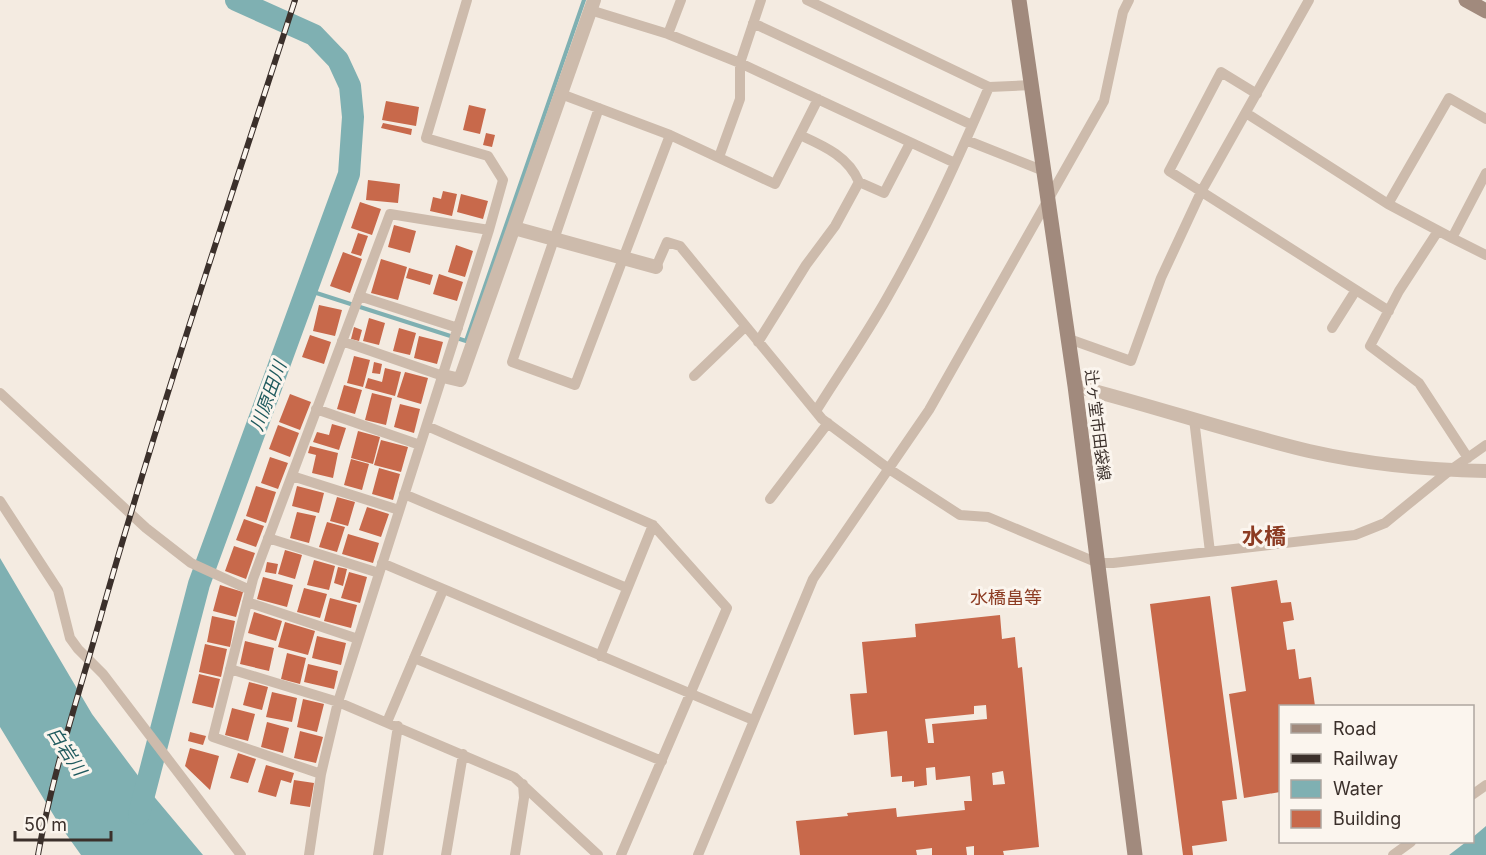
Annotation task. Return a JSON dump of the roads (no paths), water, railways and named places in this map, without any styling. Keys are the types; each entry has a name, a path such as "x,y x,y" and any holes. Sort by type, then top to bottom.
{"main road":[{"name":"辻ヶ堂市田袋線","path":"1019,0 1069,339 1135,855"},
{"path":"1466,0 1486,11"}],"street":[{"path":"309,855 321,774 338,702 443,376 503,180 488,156 426,138 467,0"},
{"path":"669,34 681,0"},
{"path":"719,158 740,99 740,63 761,0"},
{"path":"807,0 988,87 1032,85"},
{"path":"698,855 813,579 929,410 1104,101 1123,12 1129,0"},
{"path":"1069,339 1131,361 1161,278 1201,192 1310,0"},
{"path":"342,341 460,380 592,5 740,63 955,163"},
{"path":"753,23 972,125"},
{"path":"1257,94 1221,72 1169,171 1389,310"},
{"path":"816,411 886,300 915,247 966,140 988,87"},
{"path":"561,94 670,135 775,184 818,99"},
{"path":"1388,204 1449,98 1486,119"},
{"path":"599,108 512,362 575,385 670,135"},
{"path":"1246,113 1388,204 1486,255"},
{"path":"800,135 834,151 854,171 859,182 884,194 910,142"},
{"path":"966,140 1044,171"},
{"path":"1452,238 1486,173"},
{"path":"758,342 806,265 835,226 859,182"},
{"path":"321,774 213,737 250,590 390,214 489,230"},
{"path":"514,228 656,267 667,242 680,246 828,423 889,469 960,515 988,517 1098,562 1113,563 1355,535 1385,523 1449,471 1486,445"},
{"path":"1438,231 1399,291 1370,346 1419,383 1468,458"},
{"path":"1332,328 1356,290"},
{"path":"359,296 458,328"},
{"path":"694,376 746,327"},
{"path":"1075,386 1309,451 1364,461 1449,471 1486,471"},
{"path":"0,393 146,528 191,563 250,590"},
{"path":"316,409 420,445"},
{"path":"1194,419 1210,552"},
{"path":"770,499 828,423"},
{"path":"427,426 653,525 727,608 621,855"},
{"path":"292,476 399,510"},
{"path":"404,494 627,588"},
{"path":"0,501 58,590 70,638 78,650 103,674 241,855"},
{"path":"600,656 653,525"},
{"path":"268,538 380,568 443,590 753,720"},
{"path":"387,722 443,590"},
{"path":"247,602 358,639"},
{"path":"414,658 662,761"},
{"path":"230,669 338,702 514,777 596,854"},
{"path":"378,855 398,726"},
{"path":"446,855 463,754"},
{"path":"515,855 524,798 523,784"},
{"path":"1474,794 1486,785"},
{"path":"1394,855 1410,843"}],"water":[{"name":"白岩川","path":"0,558 92,714 151,793 203,855 81,855 59,824 0,727"},
{"path":"1486,826 1486,855 1449,855 1465,843 1474,843 1474,836"}],"waterway":[{"name":"川原田川","path":"139,814 199,584 349,174 353,117 350,86 338,60 314,35 236,0"},
{"path":"307,290 466,341 584,0"}],"railway":[{"path":"38,855 59,760 126,529 295,0"}],"district":[{"name":"水橋","path":"1264,536"},
{"name":"水橋畠等","path":"1006,597"}]}
